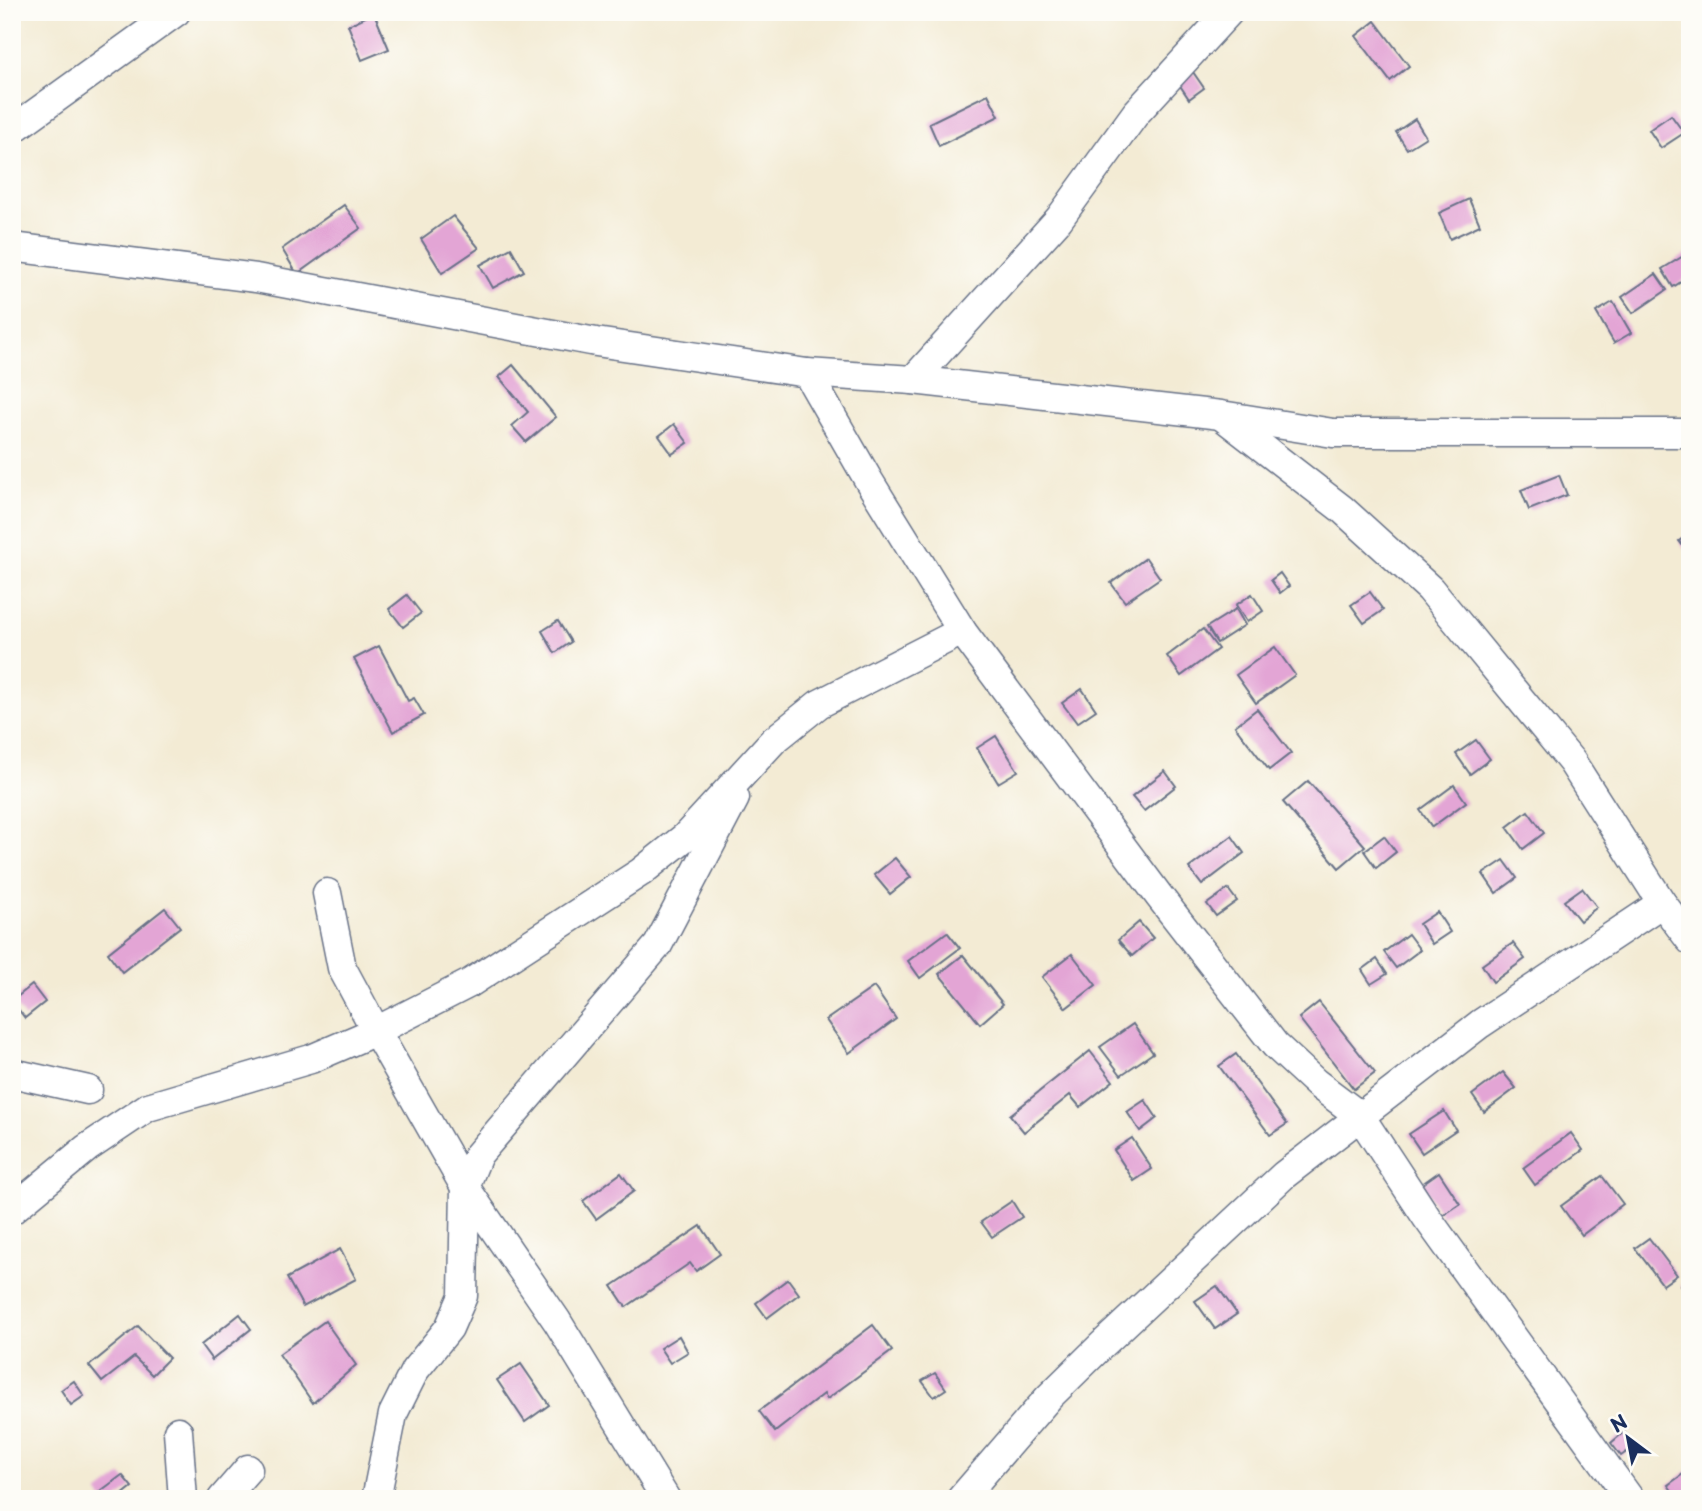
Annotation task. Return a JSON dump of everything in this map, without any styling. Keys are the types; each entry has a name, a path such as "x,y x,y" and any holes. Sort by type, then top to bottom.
{"street":[{"path":"12,130 176,12"},
{"path":"913,380 1059,219 1136,113 1229,12"},
{"path":"12,247 256,278 596,342 807,373 913,380 1221,415 1334,433 1690,433"},
{"path":"807,373 869,481 962,631 1159,896 1275,1045 1316,1083 1360,1116 1427,1218 1630,1499"},
{"path":"1221,415 1342,509 1430,589 1572,762 1662,903 1690,940"},
{"path":"12,1210 87,1148 148,1107 311,1059 376,1031 470,983 641,872 685,837 773,741 819,704 962,631"},
{"path":"376,1499 393,1414 415,1370 449,1328 463,1296 465,1187 478,1155 658,945 753,765"},
{"path":"327,892 342,968 376,1031 465,1187 557,1321 666,1499"},
{"path":"961,1499 1049,1397 1284,1175 1480,1024 1662,903"},
{"path":"12,1073 88,1090"},
{"path":"178,1431 183,1499"},
{"path":"222,1499 248,1469"}],"building":[{"path":"374,13 389,49 362,60 348,25"},
{"path":"1375,21 1409,66 1390,81 1356,36"},
{"path":"1193,72 1204,88 1189,99 1177,81"},
{"path":"988,94 999,116 939,146 929,123"},
{"path":"1671,115 1684,133 1661,148 1649,130"},
{"path":"1415,119 1426,137 1407,149 1396,132"},
{"path":"1469,199 1480,225 1450,239 1439,213"},
{"path":"344,205 361,228 297,274 282,249"},
{"path":"453,216 479,248 442,273 421,239"},
{"path":"511,248 524,271 493,288 480,265"},
{"path":"1690,252 1690,276 1673,287 1662,269"},
{"path":"1656,274 1667,290 1633,313 1622,297"},
{"path":"1613,302 1631,333 1614,343 1596,312"},
{"path":"513,365 556,417 526,442 512,426 528,412 499,377"},
{"path":"674,424 688,443 672,454 659,436"},
{"path":"1559,475 1567,495 1529,510 1521,490"},
{"path":"1690,533 1690,555 1679,541"},
{"path":"1146,558 1160,578 1125,602 1111,583"},
{"path":"1280,573 1289,586 1280,593 1271,580"},
{"path":"1370,592 1383,610 1364,623 1351,605"},
{"path":"1252,594 1263,611 1247,622 1236,605"},
{"path":"407,595 421,613 403,627 389,609"},
{"path":"1236,609 1245,625 1217,643 1207,627"},
{"path":"558,621 571,642 555,653 542,631"},
{"path":"1203,629 1218,649 1181,676 1167,656"},
{"path":"379,646 408,701 414,698 424,715 393,732 354,659"},
{"path":"1275,647 1295,675 1256,703 1236,675"},
{"path":"1082,689 1096,710 1077,723 1062,703"},
{"path":"1257,709 1291,753 1269,770 1235,726"},
{"path":"996,736 1018,771 998,783 977,748"},
{"path":"1476,740 1490,759 1470,774 1456,754"},
{"path":"1165,771 1176,786 1144,811 1132,797"},
{"path":"1308,781 1365,846 1339,868 1283,802"},
{"path":"1454,785 1466,802 1432,827 1420,810"},
{"path":"1528,811 1544,833 1523,849 1507,827"},
{"path":"1232,836 1244,853 1202,885 1189,868"},
{"path":"1384,836 1396,852 1376,868 1364,851"},
{"path":"895,858 911,877 890,894 874,875"},
{"path":"1504,860 1517,878 1496,893 1483,874"},
{"path":"1582,888 1597,907 1580,921 1564,901"},
{"path":"1228,889 1237,901 1216,916 1207,904"},
{"path":"165,908 180,927 122,972 108,953"},
{"path":"1437,912 1450,932 1432,944 1419,924"},
{"path":"1139,922 1153,938 1132,956 1118,940"},
{"path":"947,932 960,948 920,978 908,961"},
{"path":"1408,934 1420,950 1396,968 1384,952"},
{"path":"1513,943 1525,959 1493,982 1482,965"},
{"path":"1072,954 1096,985 1066,1008 1042,977"},
{"path":"963,955 1003,1004 980,1024 939,974"},
{"path":"1377,959 1387,974 1371,984 1362,970"},
{"path":"32,985 45,1002 25,1018 12,1001"},
{"path":"874,987 896,1019 849,1053 826,1020"},
{"path":"1319,1002 1375,1073 1354,1089 1299,1018"},
{"path":"1133,1024 1153,1053 1121,1075 1100,1047"},
{"path":"1090,1051 1113,1081 1080,1107 1070,1095 1024,1132 1010,1115"},
{"path":"1236,1054 1287,1124 1270,1135 1219,1066"},
{"path":"1503,1072 1516,1088 1484,1112 1472,1095"},
{"path":"1145,1100 1157,1118 1140,1131 1127,1112"},
{"path":"1444,1111 1456,1130 1422,1153 1409,1134"},
{"path":"1571,1133 1583,1150 1535,1185 1523,1168"},
{"path":"1132,1138 1152,1169 1134,1181 1114,1150"},
{"path":"1439,1172 1460,1204 1442,1216 1422,1184"},
{"path":"621,1173 634,1191 596,1219 583,1201"},
{"path":"1602,1176 1623,1204 1582,1235 1561,1206"},
{"path":"1012,1201 1022,1217 992,1237 981,1222"},
{"path":"701,1226 720,1254 696,1271 690,1263 626,1307 612,1286"},
{"path":"1649,1238 1677,1275 1663,1285 1635,1248"},
{"path":"340,1249 356,1279 303,1307 287,1278"},
{"path":"1690,1278 1690,1296 1681,1285"},
{"path":"788,1279 799,1294 767,1318 756,1303"},
{"path":"1217,1286 1237,1314 1215,1329 1195,1301"},
{"path":"240,1314 251,1329 212,1360 201,1345"},
{"path":"325,1321 356,1365 313,1403 279,1354"},
{"path":"873,1325 892,1351 827,1399 824,1394 775,1432 759,1411"},
{"path":"138,1326 169,1358 152,1375 134,1357 102,1382 89,1366"},
{"path":"679,1336 688,1352 670,1363 660,1348"},
{"path":"521,1364 549,1405 525,1422 497,1380"},
{"path":"935,1373 946,1389 934,1397 922,1381"},
{"path":"74,1381 84,1396 71,1405 61,1390"},
{"path":"1624,1432 1635,1446 1621,1456 1611,1443"},
{"path":"1690,1469 1690,1497 1678,1499 1668,1485"},
{"path":"122,1475 132,1487 117,1499 102,1499 98,1493"}]}
